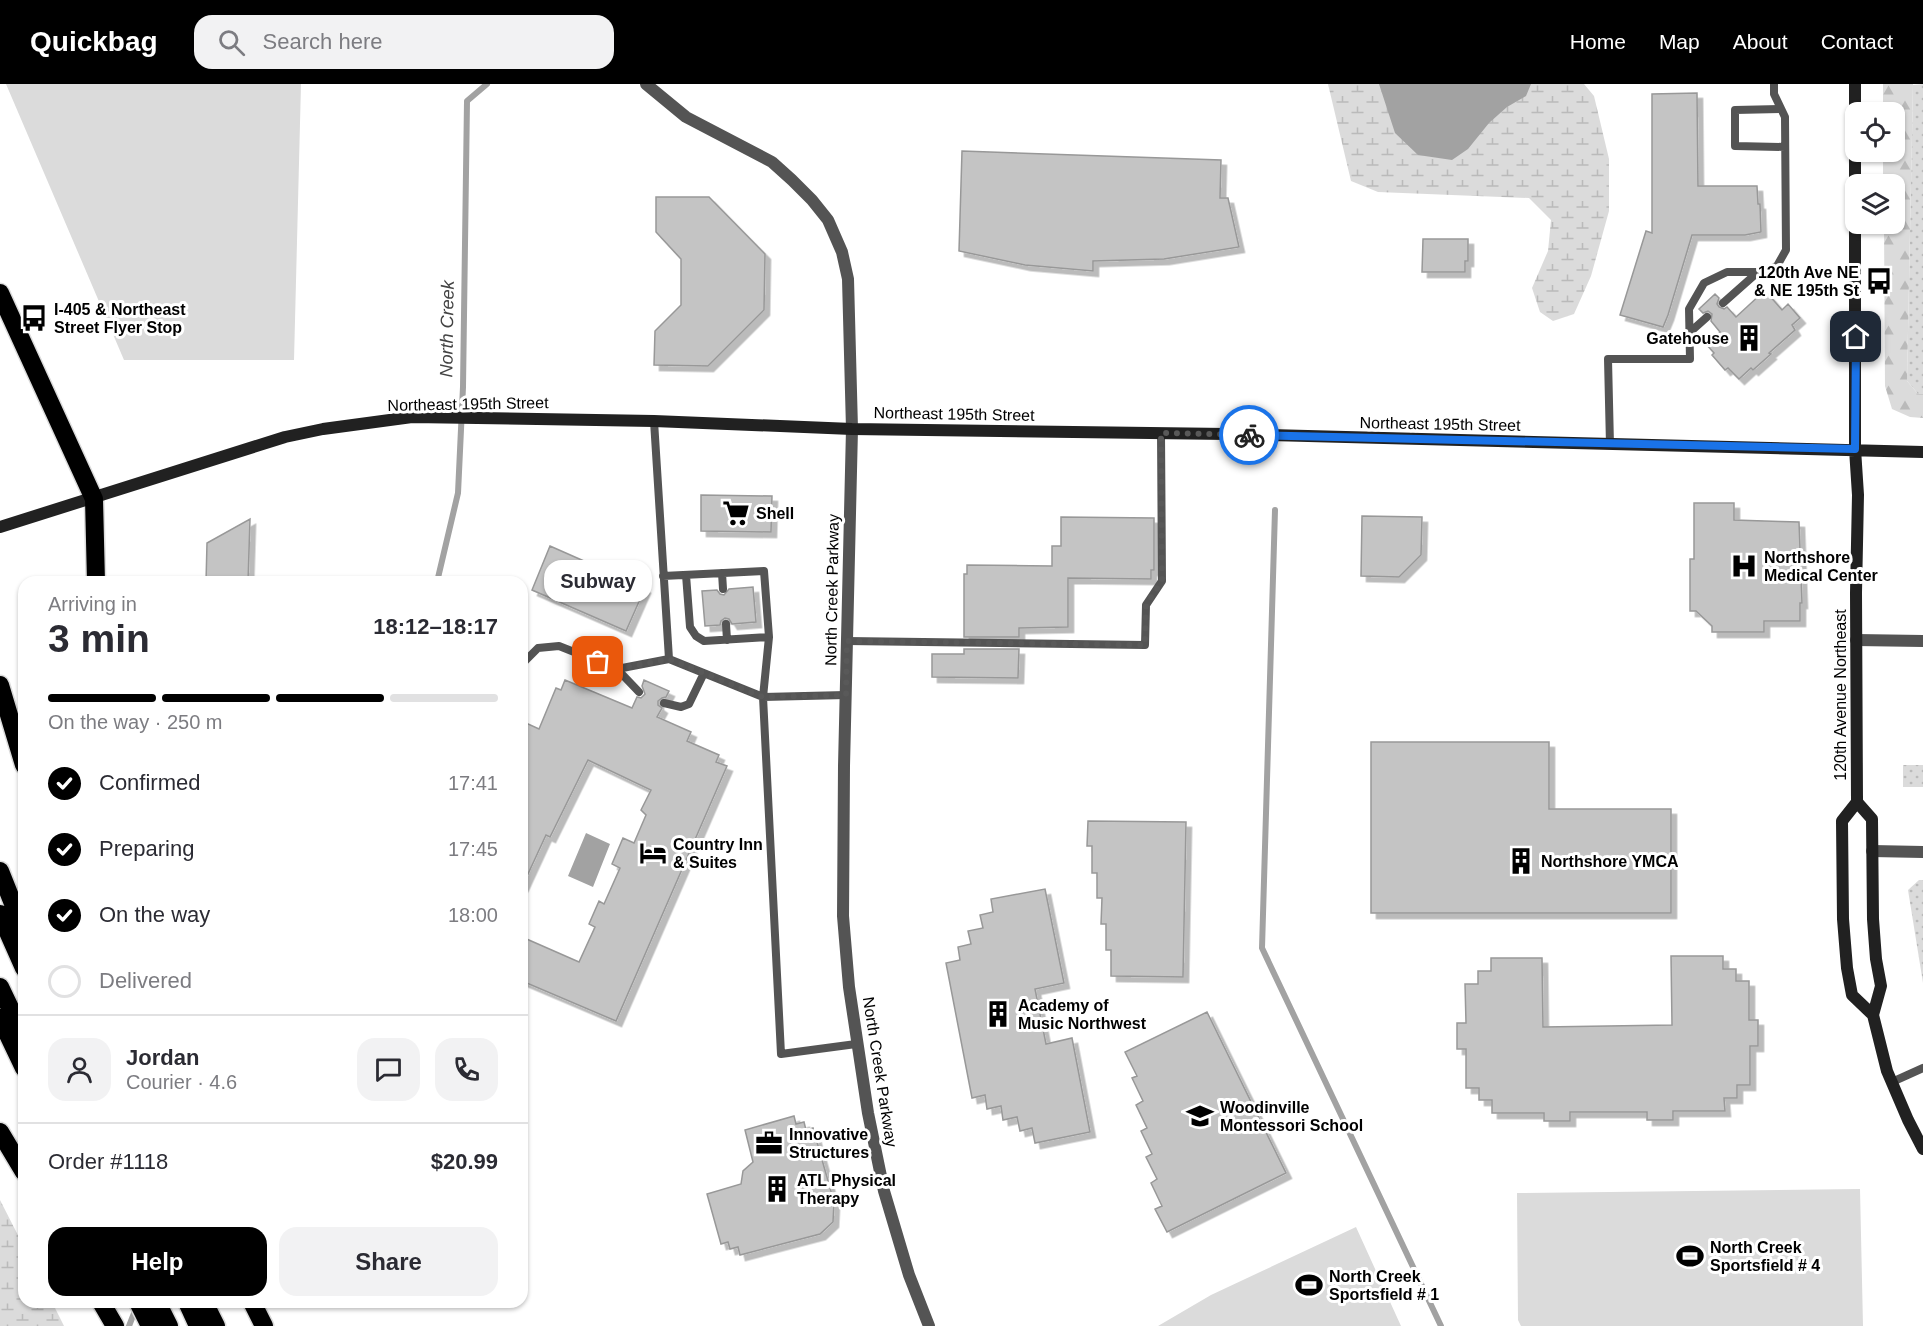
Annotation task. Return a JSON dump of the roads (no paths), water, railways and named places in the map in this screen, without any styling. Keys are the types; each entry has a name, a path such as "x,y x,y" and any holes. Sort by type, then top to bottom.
{"highway":[{"path":"0,293 94,499 96,576"},
{"path":"0,686 18,745"},
{"path":"0,871 18,916"},
{"path":"0,914 18,954"},
{"path":"0,987 18,1024"},
{"path":"0,1018 18,1056"},
{"path":"0,1132 18,1162"},
{"path":"104,1308 115,1326"},
{"path":"141,1308 150,1326"},
{"path":"160,1308 169,1326"},
{"path":"190,1308 198,1326"},
{"path":"207,1308 216,1326"},
{"path":"255,1308 264,1326"}],"main road":[{"name":"120th Avenue Northeast","path":"1855,84 1855,449 1858,495 1857,802 1842,820 1845,949 1852,995 1873,1015"},
{"name":"Northeast 195th Street","path":"0,527 285,437 323,429 412,417 654,421 852,429 1161,433 1923,452"},
{"name":"120th Avenue Northeast","path":"1857,802 1872,819 1873,919 1881,987 1873,1015 1887,1071 1923,1149"}],"street":[{"name":"North Creek Parkway","path":"646,84 686,117 772,162 812,200 828,220 842,252 848,279 852,429 843,916 856,1044 884,1191 909,1275 929,1326"},
{"path":"1856,640 1923,641"},
{"path":"1872,851 1923,852"}],"lane":[{"path":"1610,445 1608,359 1690,359 1689,309 1704,284 1727,272 1758,272 1776,266 1786,250 1785,117 1774,94 1774,84"},
{"path":"1781,109 1735,110 1735,146 1785,147"},
{"path":"1724,303 1758,272"},
{"path":"1689,333 1707,317"},
{"path":"654,421 669,659"},
{"path":"847,641 1145,645 1146,605 1162,581 1161,433"},
{"path":"663,576 764,571 769,637 763,697 781,1054 856,1044"},
{"path":"722,573 723,589"},
{"path":"686,575 690,627 696,636 704,641 769,637"},
{"path":"726,624 727,640"},
{"path":"528,658 538,648 559,646 618,669 639,692"},
{"path":"618,669 669,659 763,697 846,695"},
{"path":"664,703 681,707 689,704 704,673"},
{"path":"1892,1082 1923,1068"}],"waterway":[{"name":"North Creek","path":"438,576 458,493 463,387 467,101 487,84"},
{"path":"1275,510 1262,948 1441,1326"},
{"name":"North Creek","path":"129,1326 136,1308"}],"place":[{"name":"120th Ave NE & NE 195th St","path":"1879,281"},
{"name":"I-405 & Northeast Street Flyer Stop","path":"34,318"},
{"name":"Gatehouse","path":"1749,338"},
{"name":"Shell","path":"736,513"},
{"name":"Northshore Medical Center","path":"1744,566"},
{"name":"Subway","path":"598,662"},
{"name":"Country Inn & Suites","path":"653,853"},
{"name":"Northshore YMCA","path":"1521,861"},
{"name":"Academy of Music Northwest","path":"998,1014"},
{"name":"Woodinville Montessori School","path":"1200,1116"},
{"name":"Innovative Structures","path":"769,1143"},
{"name":"ATL Physical Therapy","path":"777,1189"},
{"name":"North Creek Sportsfield # 4","path":"1690,1256"},
{"name":"North Creek Sportsfield # 1","path":"1309,1285"}]}
